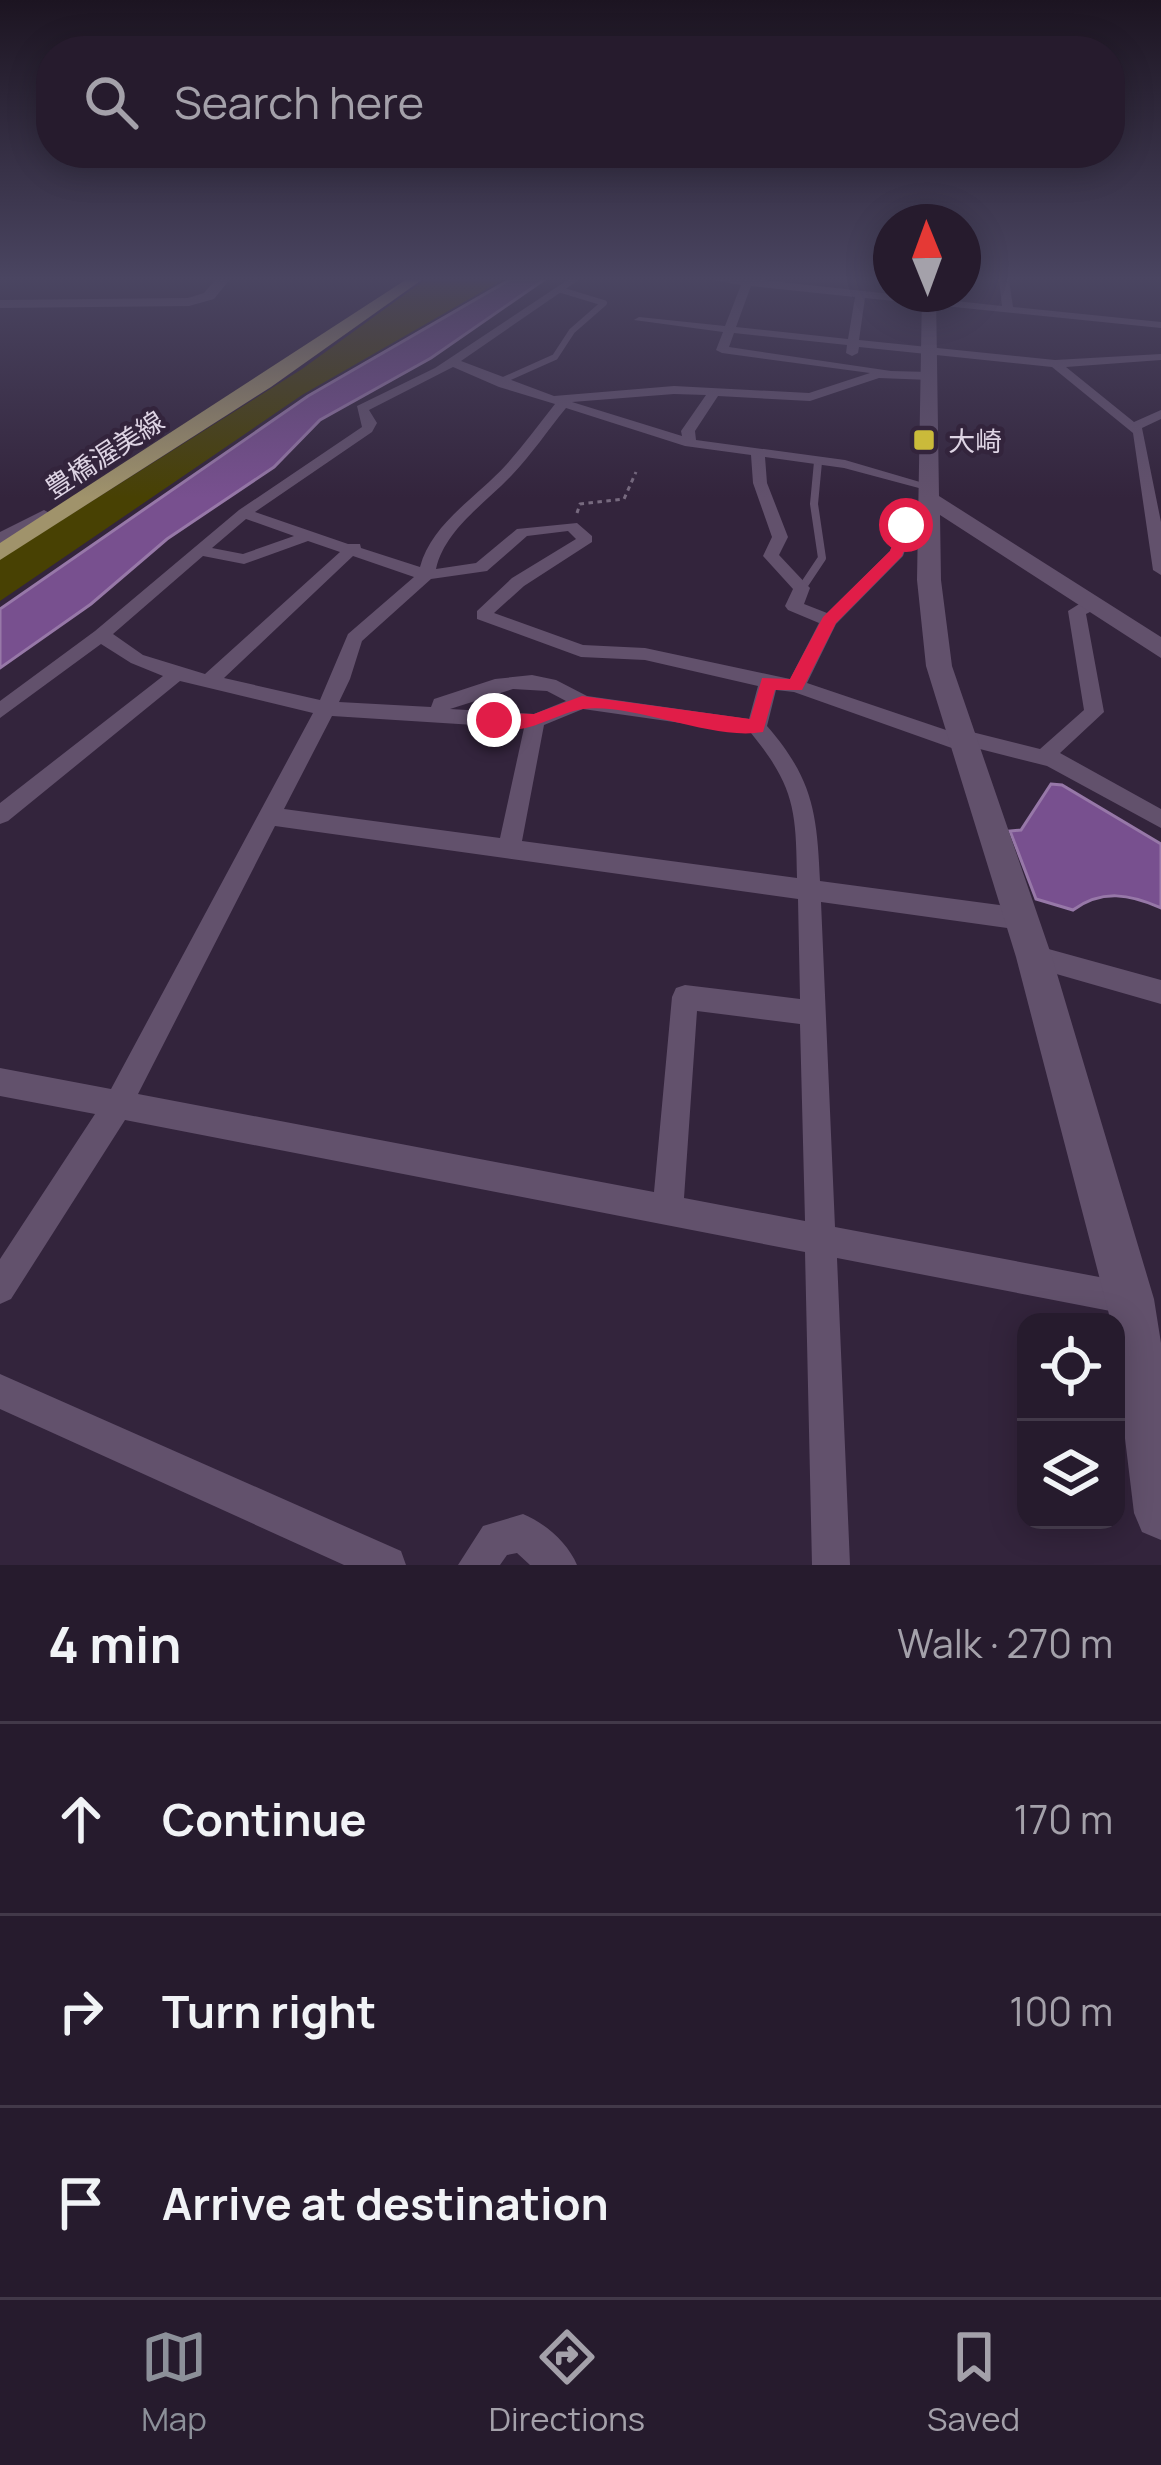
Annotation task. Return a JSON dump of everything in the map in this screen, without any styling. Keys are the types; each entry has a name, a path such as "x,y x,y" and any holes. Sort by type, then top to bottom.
{"main road":[{"name":"豊橋渥美線","path":"7,526 166,431 284,352"},
{"name":"豊橋渥美線","path":"0,553 310,352"}],"street":[{"path":"0,711 101,635 244,512 368,429 370,423 362,409 391,399 464,352"},
{"path":"737,352 930,376"},
{"path":"850,367 852,352"},
{"path":"929,352 928,580 939,666 1034,957 1131,1299 1161,1513"},
{"path":"939,352 1055,364 1161,357"},
{"path":"450,361 500,382 690,443 818,462 929,500 1161,649"},
{"path":"1055,364 1134,427 1161,570"},
{"path":"0,1288 118,1105 341,680 354,638 426,575 431,556 462,514 509,470 559,402 674,390 810,397 898,373"},
{"path":"0,541 275,376"},
{"path":"690,443 688,431 714,393"},
{"path":"1134,427 1161,414"},
{"path":"758,455 760,482 779,538 771,556 802,588 794,606 829,621"},
{"path":"796,686 829,621 897,553 906,525 929,500"},
{"path":"244,512 426,575 481,567 522,532 572,526 586,539 556,562 504,586 483,615 581,651 644,654 796,686 962,740 1053,760 1161,819"},
{"path":"196,550 244,559 308,536"},
{"path":"207,683 354,547"},
{"path":"481,567 504,586"},
{"path":"1053,760 1049,751 1094,712 1077,611 1090,605"},
{"path":"101,635 137,659 177,674 323,708 536,721 582,702 757,727 791,767 805,796 810,890 831,1565"},
{"path":"0,814 177,674"},
{"path":"440,717 441,704 530,680 568,688 582,702"},
{"path":"757,727 768,682"},
{"path":"508,850 536,721"},
{"path":"268,816 1021,920"},
{"path":"1034,957 1161,992"},
{"path":"668,1211 685,997 811,1013"},
{"path":"0,1082 1131,1299"},
{"path":"0,1391 387,1565"},
{"path":"478,1565 496,1539 523,1533 558,1565"}],"lane":[{"path":"500,382 558,352"},
{"path":"802,588 821,568 824,539 814,512 818,462"}],"path":[{"path":"572,526 580,504 624,499 636,472"}],"shaded area":[{"path":"325,352 377,352 302,395 0,601 0,559"},
{"path":"384,352 440,352 320,420 274,467 167,539 91,604 0,668 0,609 308,396"},
{"path":"1051,784 1062,785 1161,844 1161,908 1116,896 1095,899 1073,910 1036,899 1010,831 1021,830"}],"place":[{"name":"大崎","path":"924,440"}],"route":[{"path":"494,720 536,721 582,702 757,727 768,682 796,686 829,621 897,553 906,525"}]}
